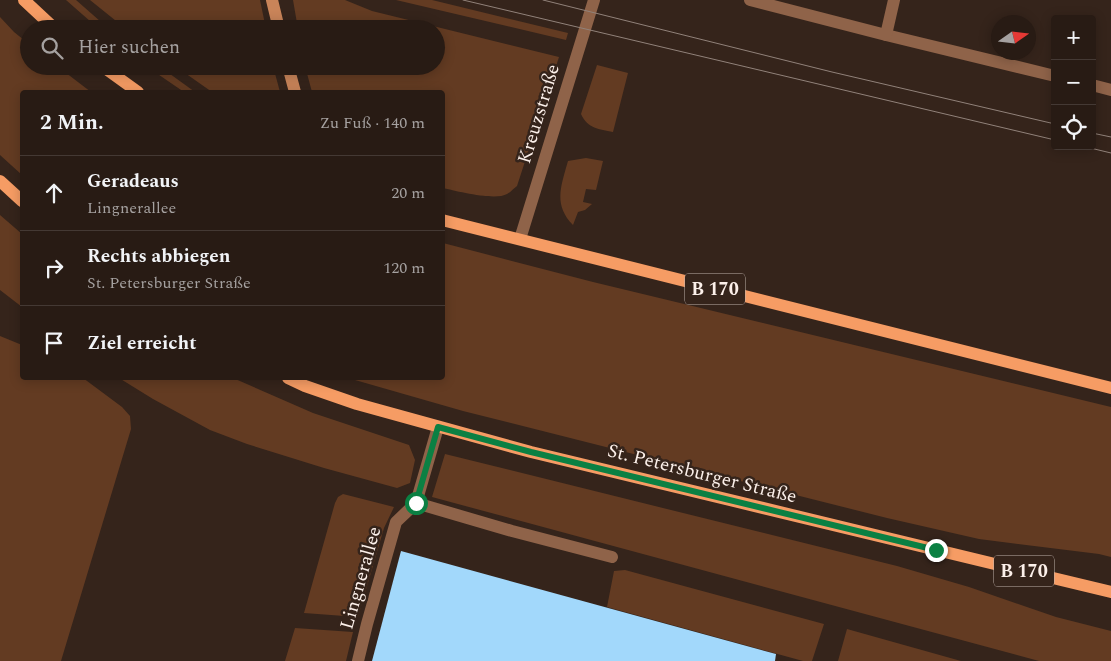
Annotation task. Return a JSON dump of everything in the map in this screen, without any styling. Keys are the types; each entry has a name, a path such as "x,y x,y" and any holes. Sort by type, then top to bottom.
{"main road":[{"path":"24,0 45,20"},
{"path":"272,0 277,20"},
{"path":"114,75 135,90"},
{"path":"290,75 294,90"},
{"path":"0,181 20,199"},
{"name":"B 170","path":"445,221 1111,388"},
{"name":"St. Petersburger Straße","path":"292,380 357,404 548,456 1111,592"}],"street":[{"name":"Kreuzstraße","path":"520,239 594,0"},
{"path":"750,0 1051,75"},
{"path":"886,35 894,0"},
{"path":"1096,86 1111,90"},
{"path":"438,427 416,503 612,557"},
{"name":"Lingnerallee","path":"358,661 396,522 416,503"}],"shaded area":[{"path":"66,0 76,0 99,20 89,20"},
{"path":"90,0 260,0 264,20 115,20"},
{"path":"293,0 345,0 372,11 409,20 296,20"},
{"path":"396,0 432,0 568,33 566,40"},
{"path":"0,17 20,37 20,75 69,75 88,90 20,90 20,173 0,155"},
{"path":"445,29 559,57 517,186 501,196 475,195 445,188 445,90 311,90 307,75 445,75"},
{"path":"597,65 628,73 613,132 599,129 587,123 581,114"},
{"path":"159,75 171,75 192,90 181,90"},
{"path":"188,75 275,75 279,90 209,90"},
{"path":"586,158 603,161 596,190 586,189 583,202 592,204 585,210 578,212 573,225 563,210 560,195 561,187 568,161"},
{"path":"0,215 20,232 20,305 0,290"},
{"path":"445,244 593,282 1111,407 1111,557 979,539 887,518 463,411 355,380 445,380"},
{"path":"0,336 20,344 20,380 86,380 122,407 130,416 131,429 61,661 0,661"},
{"path":"122,380 238,380 313,413 409,445 415,460 410,483 397,488 247,444 210,430"},
{"path":"445,454 897,566 969,587 1056,617 1111,631 1111,661 1039,661 432,497"},
{"path":"343,494 394,507 384,528 358,617 304,613 335,503 338,497"},
{"path":"625,570 824,624 812,661 803,661 607,607 614,571"},
{"path":"295,628 353,632 346,661 285,661"},
{"path":"847,629 961,661 838,661"}],"building":[{"path":"401,551 776,654 775,661 372,661"}],"tram line":[{"path":"463,0 1051,139"},
{"path":"543,0 832,72 1051,123"},
{"path":"1096,134 1111,137"},
{"path":"1096,149 1111,153"}],"route":[{"path":"416,503 438,427 531,452 936,550"}]}
